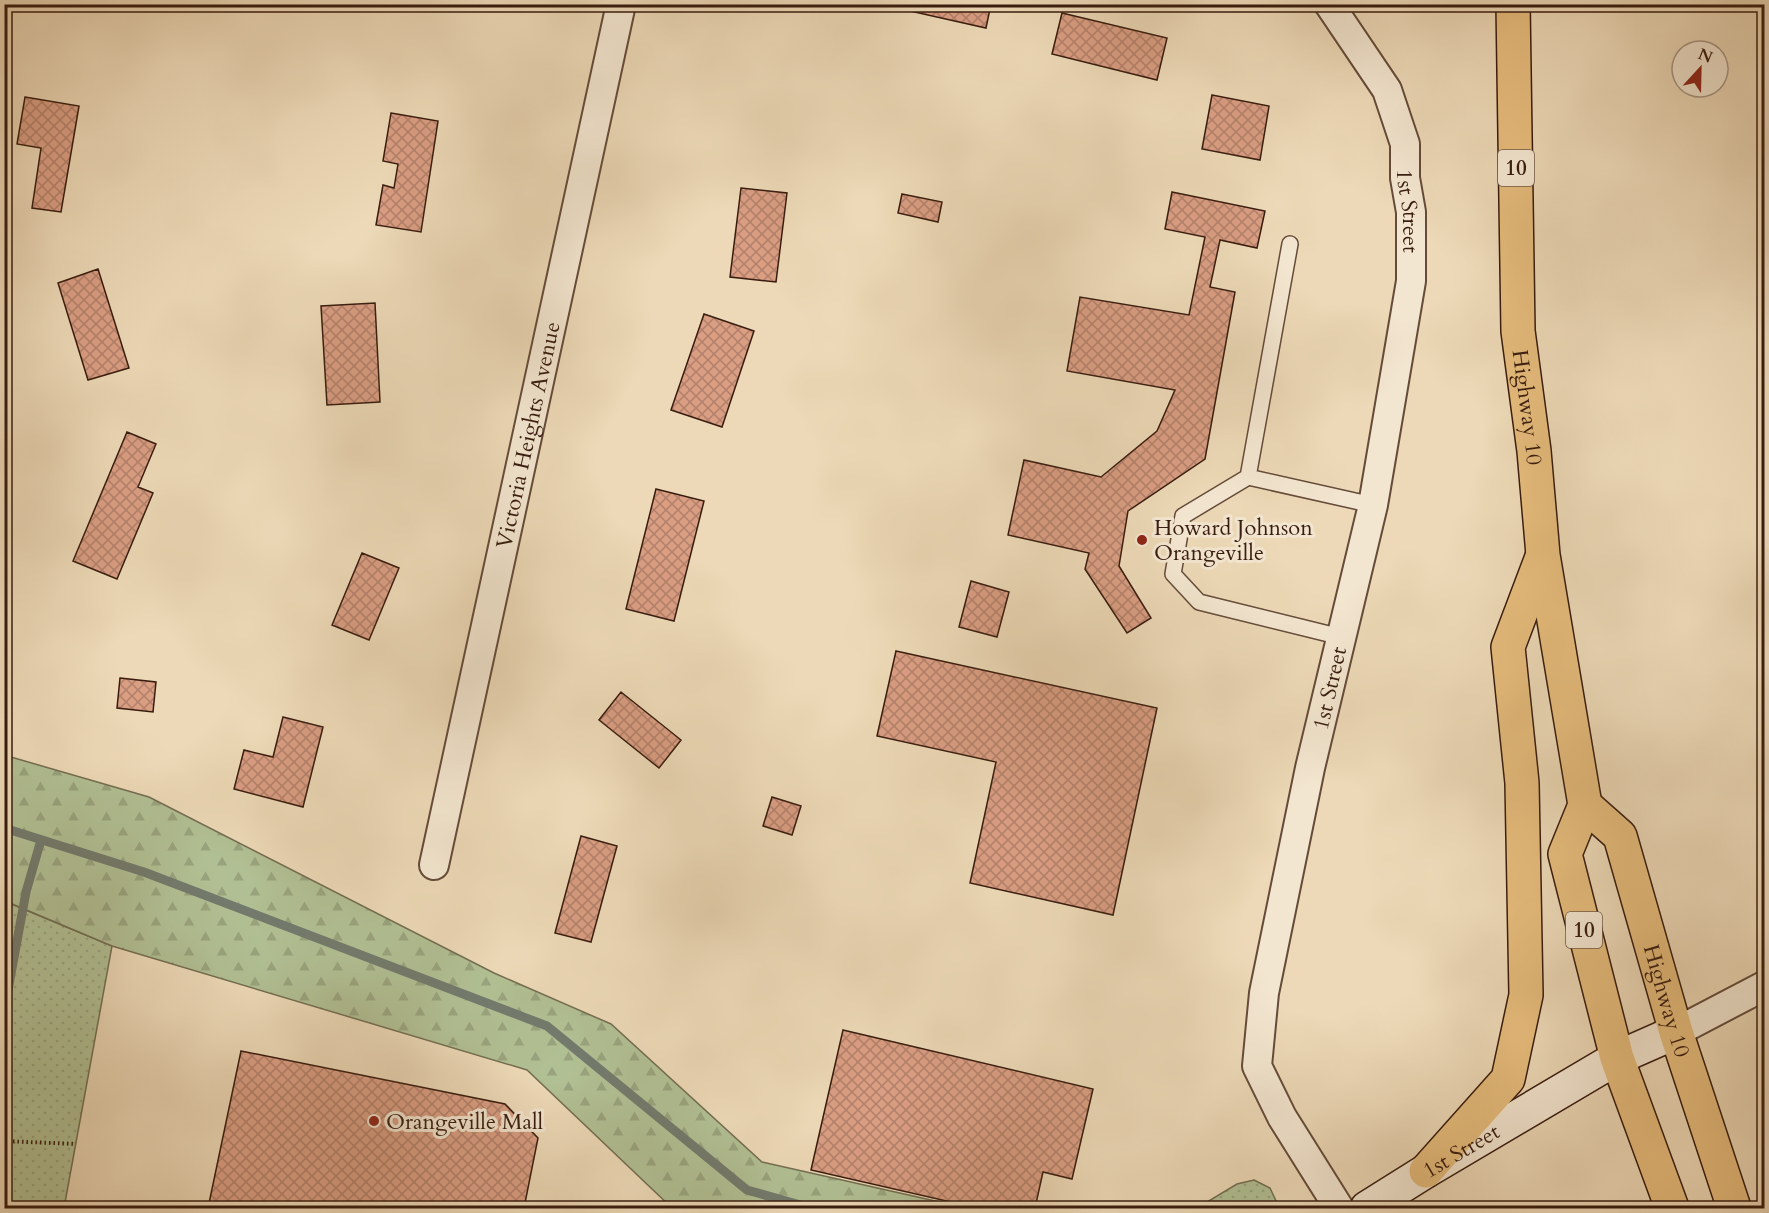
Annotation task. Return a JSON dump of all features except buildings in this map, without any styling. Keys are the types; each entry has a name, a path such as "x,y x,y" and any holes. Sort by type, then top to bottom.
{"highway":[{"name":"Highway 10","path":"1513,4 1518,331 1534,451 1543,555 1585,805 1620,836 1676,1032 1734,1209"},
{"path":"1425,1171 1508,1079 1526,995 1522,783 1508,647 1543,555"},
{"name":"10","path":"1585,805 1565,854 1617,1058 1671,1209"}],"main road":[{"name":"1st Street","path":"1367,1209 1425,1171 1617,1058 1676,1032"}],"street":[{"name":"Victoria Heights Avenue","path":"434,865 621,4"},
{"name":"1st Street","path":"1329,4 1387,90 1405,148 1405,178 1411,212 1411,281 1373,505 1310,768 1267,981 1257,1066 1281,1114 1339,1209"},
{"path":"1676,1032 1764,986"}],"lane":[{"path":"1248,477 1290,244"},
{"path":"1341,637 1199,602 1173,574 1183,516 1248,477 1373,505"}],"path":[{"path":"4,1141 76,1144"}],"green space":[{"path":"4,755 149,797 494,973 611,1024 762,1162 944,1203 948,1208 672,1208 527,1070 112,946 5,901"},
{"path":"4,901 112,946 64,1208 5,1208"},
{"path":"1254,1180 1270,1188 1277,1203 1274,1208 1197,1208 1237,1184"}],"waterway":[{"path":"4,828 144,872 547,1026 747,1190 811,1208"},
{"path":"4,1012 26,892 41,840"}],"place":[{"name":"Howard Johnson Orangeville","path":"1142,540"},
{"name":"Orangeville Mall","path":"374,1121"}]}
